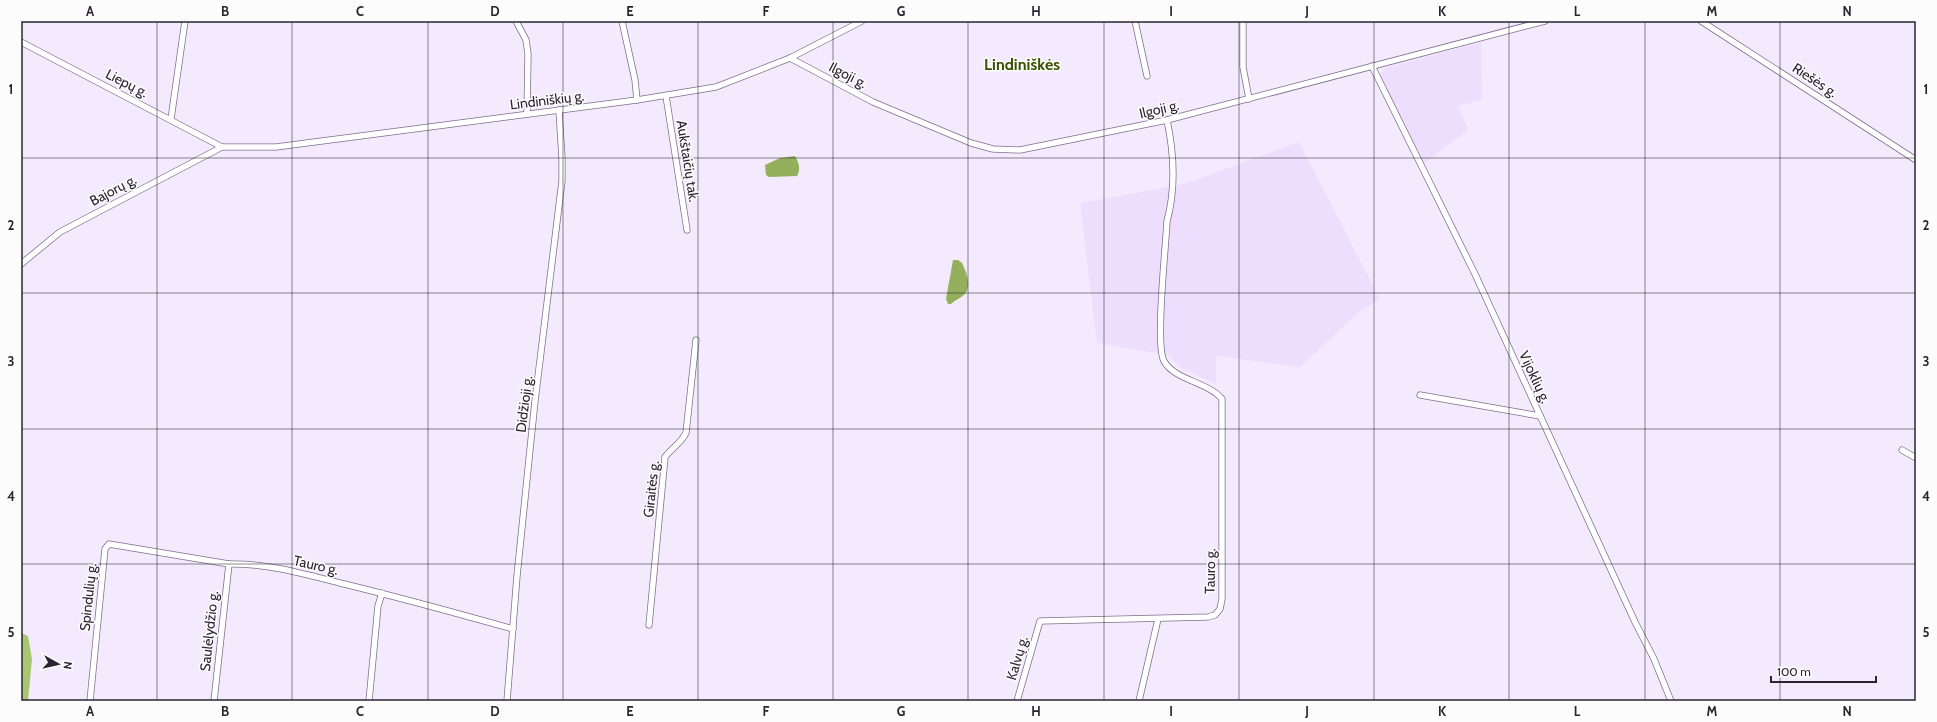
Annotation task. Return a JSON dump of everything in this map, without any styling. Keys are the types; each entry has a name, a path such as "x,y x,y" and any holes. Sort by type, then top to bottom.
{"street":[{"path":"171,119 185,21"},
{"path":"516,21 526,40 528,54 527,114"},
{"path":"622,21 635,80 637,100"},
{"name":"Lindiniškių g.","path":"222,147 276,147 637,100 716,87 790,58 862,21"},
{"path":"1135,21 1147,76"},
{"path":"1243,21 1243,67 1249,99"},
{"name":"Ilgoji g.","path":"790,58 873,102 971,143 993,149 1020,150 1167,120 1545,21"},
{"name":"Riešės g.","path":"1701,21 1916,160"},
{"name":"Liepų g.","path":"21,42 171,119 222,147"},
{"name":"Vijoklių g.","path":"1372,66 1467,257 1635,622 1654,659 1671,701"},
{"name":"Aukštaičių tak.","path":"666,96 687,230"},
{"name":"Didžioji g.","path":"507,701 535,401 543,347 562,181 559,110"},
{"name":"Tauro g.","path":"1040,621 1208,617 1215,615 1220,609 1222,600 1223,552 1222,399 1215,391 1173,371 1163,361 1160,335 1167,220 1172,203 1174,182 1167,120"},
{"name":"Bajorų g.","path":"21,264 60,232 222,147"},
{"name":"Giraitės g.","path":"649,625 665,457 671,449 682,440 686,433 696,340"},
{"path":"1420,395 1540,416"},
{"path":"1902,450 1916,458"},
{"name":"Tauro g.","path":"109,544 120,544 229,564 244,564 295,572 382,593 513,629"},
{"name":"Spindulių g.","path":"90,701 105,549 109,544"},
{"name":"Saulėlydžio g.","path":"214,701 229,564"},
{"path":"369,701 378,606 382,593"},
{"path":"1140,701 1158,619"},
{"name":"Kalvų g.","path":"1017,701 1040,621"}],"shaded area":[{"path":"1481,42 1482,100 1458,106 1468,130 1423,164 1380,79 1381,72 1386,68"},
{"path":"1299,142 1380,299 1359,312 1300,367 1216,356 1216,384 1181,368 1168,355 1097,343 1080,203 1184,184"},
{"path":"795,156 799,166 797,176 769,177 766,175 765,165 780,158"},
{"path":"953,260 958,260 962,263 967,274 968,287 965,294 951,304 948,304 946,299"},
{"path":"21,633 28,636 32,659 28,701 21,701"}],"district":[{"name":"Lindiniškės","path":"1022,64"}]}
